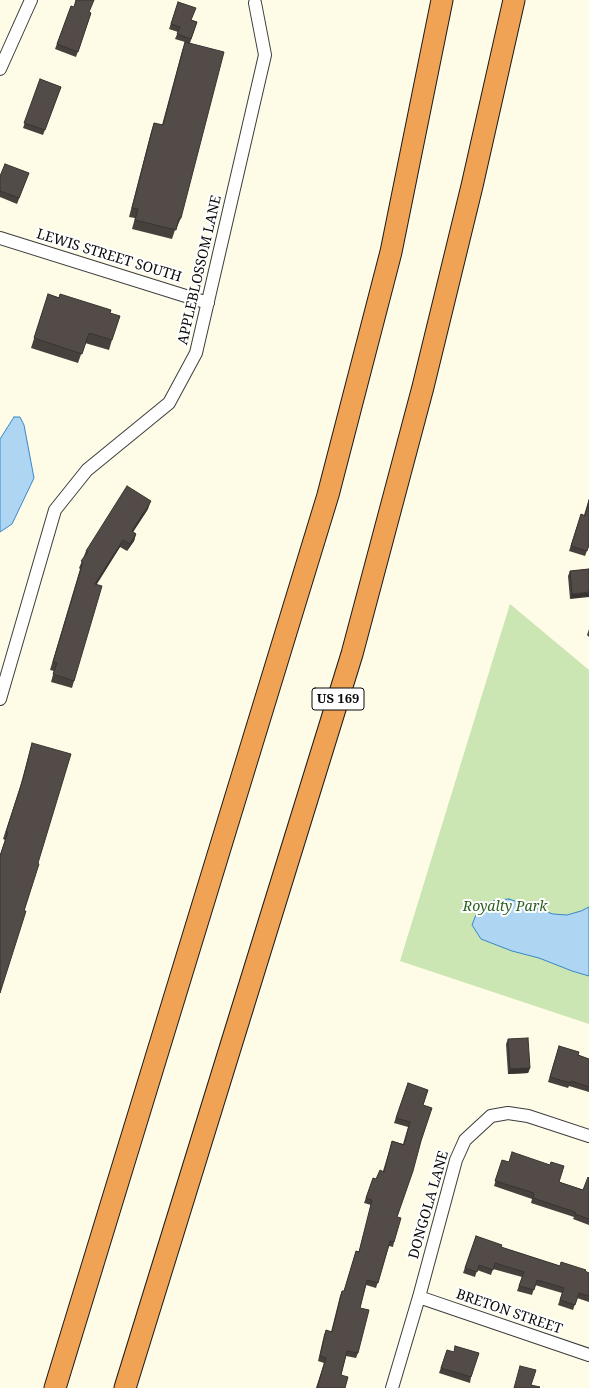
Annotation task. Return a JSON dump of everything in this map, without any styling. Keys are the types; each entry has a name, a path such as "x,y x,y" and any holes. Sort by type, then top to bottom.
{"highway":[{"path":"55,1388 328,495 391,252 442,0"},
{"name":"US 169","path":"125,1388 352,654 423,387 470,194 514,0"}],"street":[{"path":"0,69 31,0"},
{"name":"APPLEBLOSSOM LANE","path":"0,699 55,510 87,470 169,403 196,353 265,55 255,3"},
{"name":"LEWIS STREET SOUTH","path":"0,238 208,303"},
{"name":"DONGOLA LANE","path":"392,1388 419,1297 452,1175 465,1140 491,1116 508,1113 528,1116 589,1136"},
{"name":"BRETON STREET","path":"419,1297 589,1355"}],"green space":[{"name":"Royalty Park","path":"510,604 589,670 589,1024 400,961"}],"water":[{"path":"14,417 20,417 24,425 34,478 12,524 0,532 0,439"},
{"path":"509,899 553,914 567,915 589,907 589,976 539,958 512,951 481,939 472,925 479,907 496,900"}],"building":[{"path":"76,0 94,0 89,12 91,13 78,52 57,44 71,6 74,7"},
{"path":"178,2 196,8 191,20 197,22 191,39 177,34 180,27 171,24"},
{"path":"185,42 224,52 181,218 179,218 176,230 135,220 138,209 132,208 154,123 163,125"},
{"path":"40,79 61,87 45,130 24,123"},
{"path":"5,164 29,173 19,198 0,191 0,176"},
{"path":"48,294 59,298 60,294 111,310 110,313 120,316 112,340 89,333 82,354 34,338"},
{"path":"127,486 151,501 132,531 136,534 130,544 123,540 95,584 102,586 74,681 53,674 57,663 53,662 83,562 81,561 88,552 86,551"},
{"path":"589,500 589,545 587,551 571,546 581,514 585,516"},
{"path":"589,569 589,592 572,594 570,571"},
{"path":"32,743 71,754 24,911 26,911 0,993 0,856"},
{"path":"528,1038 530,1068 510,1069 508,1039"},
{"path":"559,1046 579,1052 578,1055 589,1059 589,1087 571,1081 570,1083 550,1077"},
{"path":"408,1083 428,1090 423,1105 432,1108 397,1217 401,1218 394,1242 390,1241 378,1283 367,1280 360,1308 369,1310 358,1353 347,1351 341,1375 348,1377 345,1388 317,1388 326,1358 320,1356 326,1330 332,1332 342,1291 344,1291 356,1251 359,1252 372,1200 366,1198 373,1178 376,1179 380,1170 384,1172 392,1141 404,1145 410,1122 396,1118"},
{"path":"512,1152 550,1165 551,1162 564,1166 559,1182 583,1190 588,1177 589,1219 575,1214 575,1212 533,1198 534,1193 495,1181 502,1160 509,1162"},
{"path":"476,1236 502,1245 501,1247 560,1266 561,1262 586,1270 585,1271 589,1273 589,1296 579,1293 575,1305 560,1300 564,1288 537,1280 534,1290 519,1286 524,1272 495,1263 493,1270 479,1265 477,1272 465,1268"},
{"path":"455,1346 479,1353 471,1377 441,1368 447,1350 454,1352"},
{"path":"520,1366 536,1370 531,1385 540,1387 539,1388 514,1388"}]}
